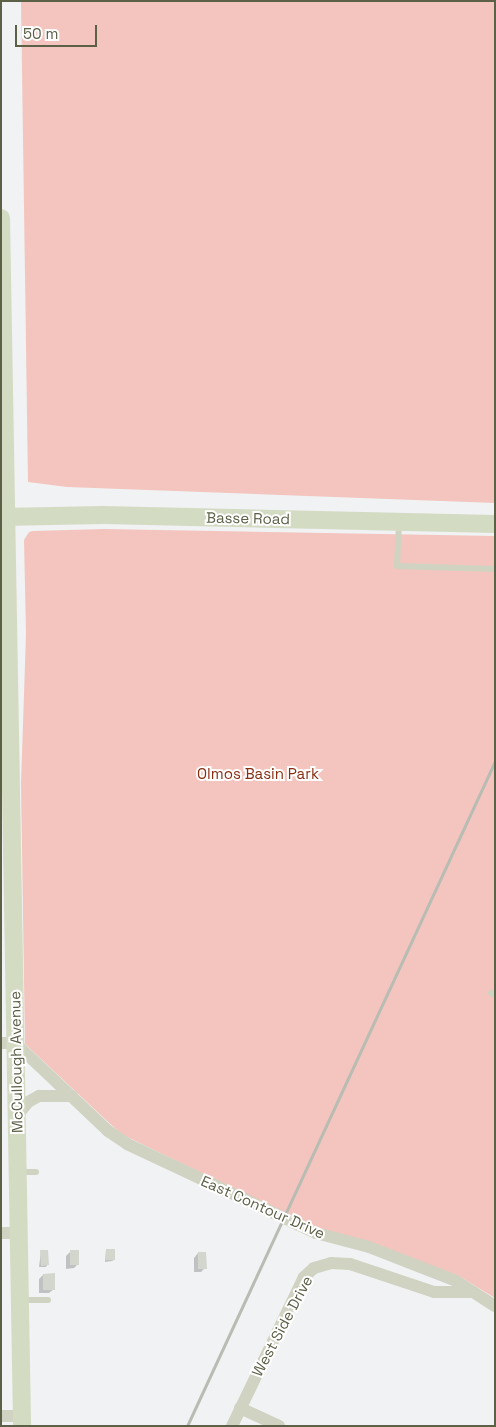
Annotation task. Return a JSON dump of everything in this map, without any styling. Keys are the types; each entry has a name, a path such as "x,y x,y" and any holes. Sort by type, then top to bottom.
{"main road":[{"name":"McCullough Avenue","path":"1,218 8,1043 16,1117 17,1172 10,1233 19,1300 22,1421"},
{"name":"Basse Road","path":"4,517 103,515 495,524"}],"street":[{"name":"East Contour Drive","path":"8,1043 72,1096 108,1131 127,1144 309,1230 369,1246 456,1281 495,1306"},
{"path":"16,1117 28,1102 39,1096 72,1096"},
{"name":"West Side Drive","path":"232,1426 304,1277 314,1268 331,1263 350,1264 434,1292 473,1292"},
{"path":"240,1408 279,1426"},
{"path":"1,1416 22,1421"}],"lane":[{"path":"399,522 397,566 495,569"},
{"path":"17,1172 36,1172"},
{"path":"19,1300 48,1300"}],"green space":[{"path":"21,1 495,1 495,503 67,487 28,482"},
{"name":"Olmos Basin Park","path":"104,529 495,536 495,1298 459,1276 320,1230 121,1134 25,1044 21,784 26,634 24,540 29,532 33,531"}],"building":[{"path":"106,1249 115,1249 115,1260 106,1260"},
{"path":"40,1250 48,1250 49,1265 41,1266"},
{"path":"70,1250 79,1250 79,1265 70,1265"},
{"path":"198,1252 206,1252 207,1269 198,1269"},
{"path":"55,1273 55,1290 43,1290 43,1274"}],"railway":[{"path":"187,1426 495,761"}]}
